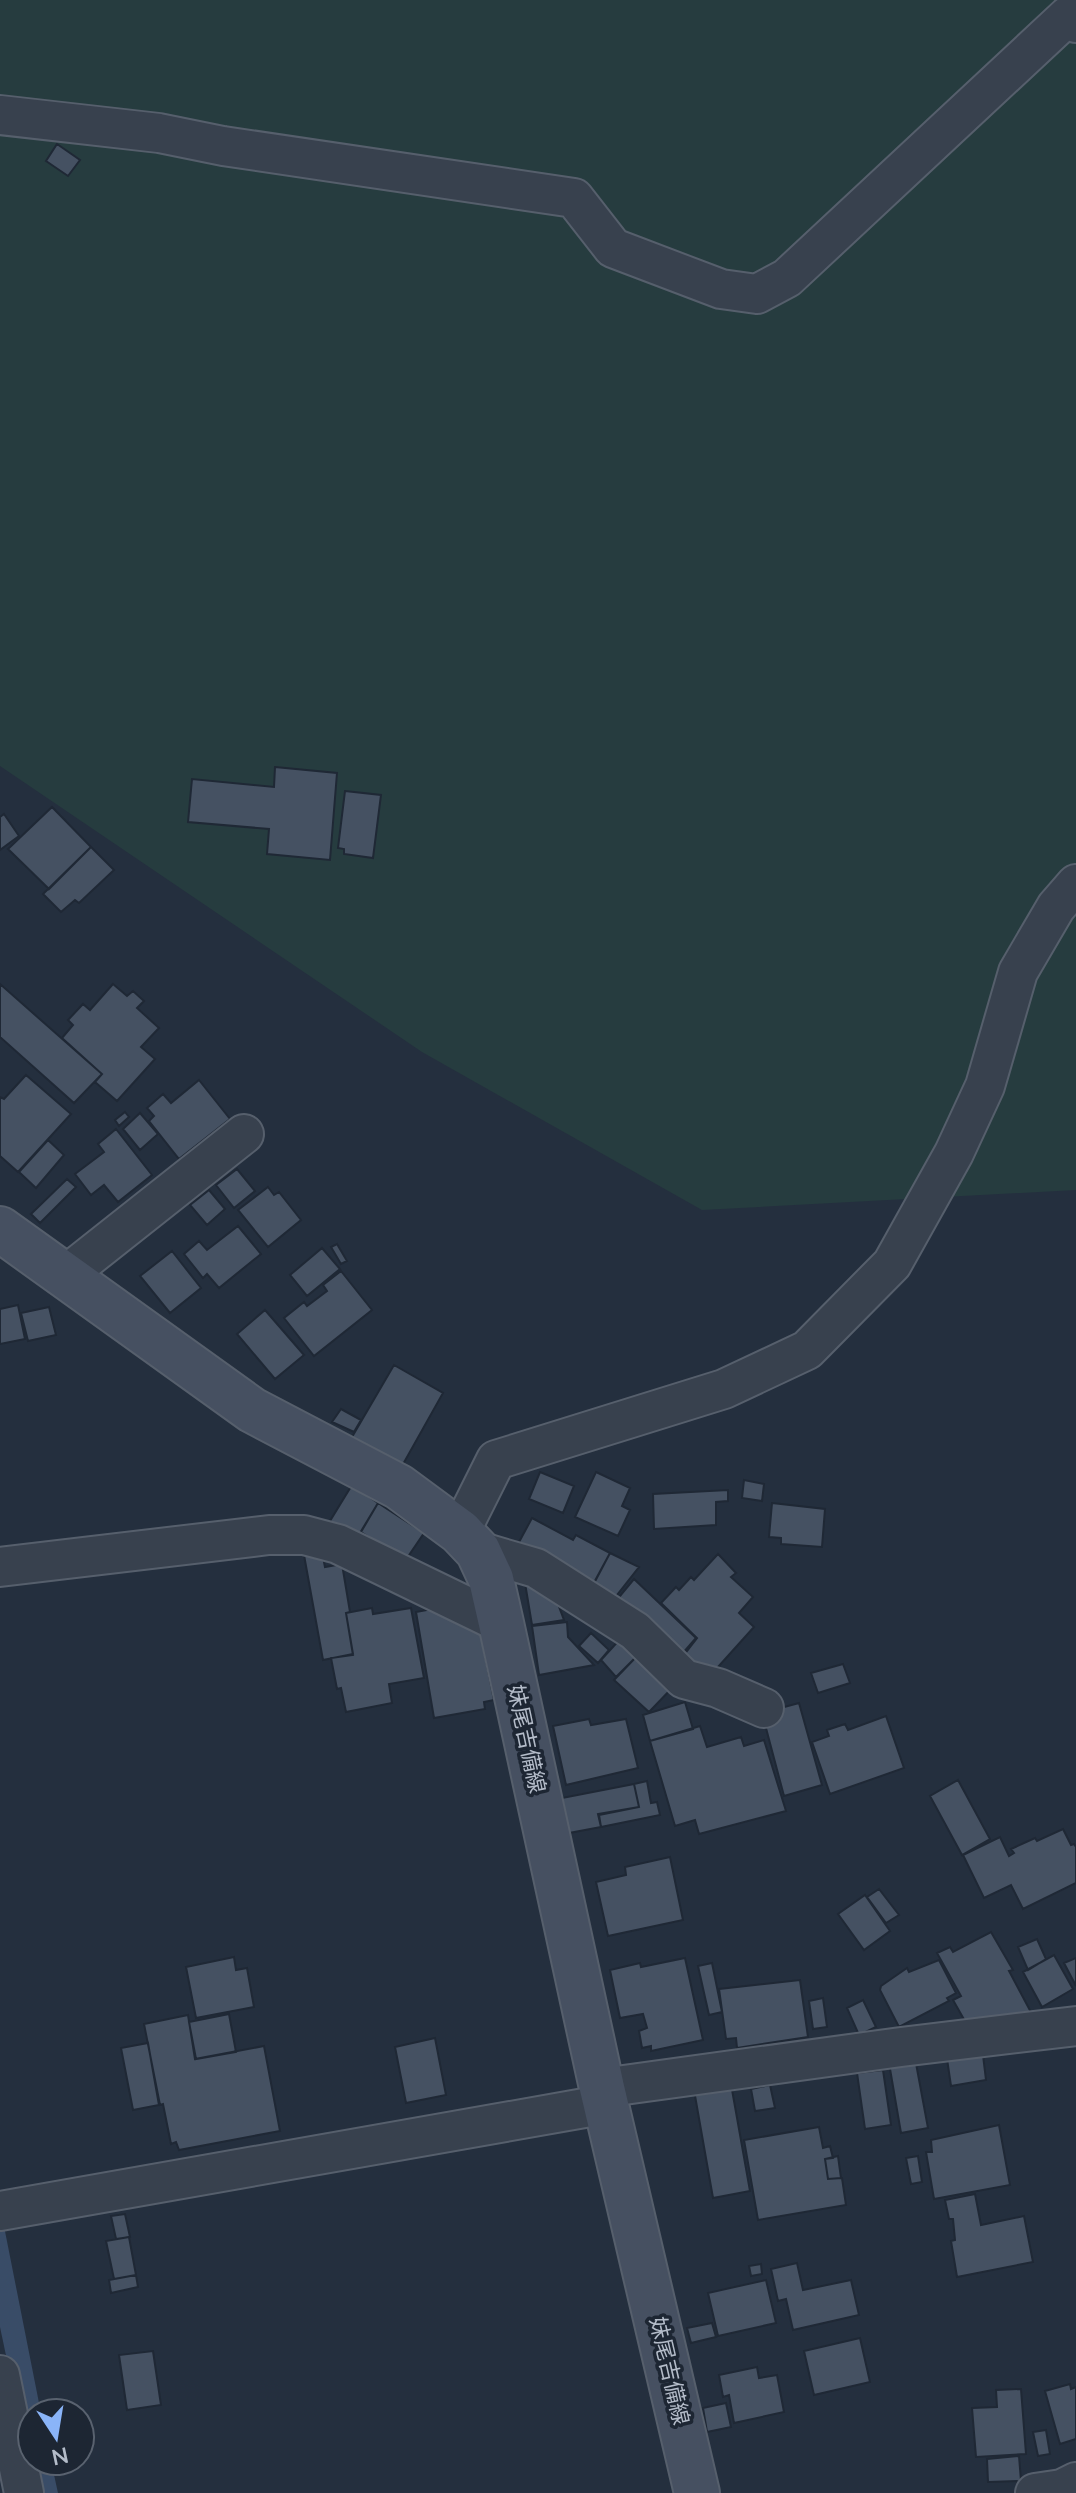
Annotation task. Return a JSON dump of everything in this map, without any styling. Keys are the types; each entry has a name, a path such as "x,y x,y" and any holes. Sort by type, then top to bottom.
{"main road":[{"path":"0,1229 252,1410 399,1487 469,1542"},
{"name":"妹尾吉備線","path":"469,1542 491,1579 604,2096 697,2493"}],"street":[{"path":"0,115 159,133 223,146 574,198 613,248 721,289 757,294 787,278 1073,14"},
{"path":"764,1708 718,1688 684,1679 635,1631 536,1568 469,1542 496,1460 724,1389 807,1350 892,1264 954,1153 985,1086 1018,972 1056,907 1076,884"},
{"path":"66,1275 244,1134"},
{"path":"0,1567 269,1535 304,1535 338,1544 501,1623"},
{"path":"3,2211 604,2096 901,2047 1076,2026"},
{"path":"0,2375 24,2493"},
{"path":"1035,2493 1062,2489 1076,2482"}],"green space":[{"path":"0,0 1076,0 1076,1190 702,1210 422,1052 0,766"}],"water":[{"path":"0,2206 38,2397 16,2397 16,2403 0,2327"},
{"path":"32,2477 54,2477 58,2493 35,2493"}],"building":[{"path":"57,144 80,160 68,176 46,161"},
{"path":"275,767 337,773 330,860 267,854 269,829 188,822 192,779 274,787"},
{"path":"345,791 381,795 373,858 344,854 344,849 338,848"},
{"path":"52,807 91,847 49,889 8,849"},
{"path":"4,814 19,836 0,850 0,817"},
{"path":"91,847 114,870 79,903 75,900 61,912 43,894"},
{"path":"0,984 102,1074 74,1103 0,1037"},
{"path":"113,984 127,996 133,991 144,1001 137,1008 159,1028 141,1047 155,1059 117,1101 95,1082 102,1074 62,1038 73,1025 68,1020 83,1004 90,1010"},
{"path":"26,1075 71,1114 18,1172 0,1156 0,1097 4,1099"},
{"path":"199,1080 230,1119 179,1159 149,1121 154,1116 147,1108 163,1094 171,1103"},
{"path":"125,1112 129,1117 119,1126 115,1120"},
{"path":"140,1113 158,1134 140,1150 123,1129"},
{"path":"116,1129 152,1175 118,1202 104,1185 91,1195 75,1174 104,1152 98,1144"},
{"path":"48,1140 64,1155 36,1188 19,1172"},
{"path":"237,1169 255,1191 234,1208 216,1185"},
{"path":"67,1179 76,1187 40,1223 31,1214"},
{"path":"268,1187 274,1195 279,1192 301,1220 268,1247 238,1210"},
{"path":"209,1190 225,1209 207,1225 190,1205"},
{"path":"238,1226 261,1254 219,1288 207,1274 203,1278 184,1254 199,1241 207,1250"},
{"path":"337,1244 347,1261 341,1264 331,1247"},
{"path":"322,1248 340,1269 307,1296 290,1275"},
{"path":"172,1251 201,1288 170,1313 140,1276"},
{"path":"341,1271 372,1310 314,1356 284,1318 304,1302 307,1306 327,1291 323,1285"},
{"path":"18,1305 25,1339 0,1344 0,1309"},
{"path":"49,1307 56,1335 28,1341 21,1313"},
{"path":"265,1310 304,1355 275,1379 237,1334"},
{"path":"394,1365 443,1393 402,1466 352,1437"},
{"path":"341,1409 361,1420 354,1432 332,1422"},
{"path":"540,1472 574,1486 563,1513 529,1499"},
{"path":"596,1472 630,1488 622,1506 630,1510 618,1536 575,1517"},
{"path":"744,1480 764,1484 762,1501 742,1498"},
{"path":"352,1485 378,1503 357,1538 330,1521"},
{"path":"728,1490 728,1501 716,1502 716,1525 654,1529 653,1494"},
{"path":"378,1503 424,1533 405,1561 361,1532"},
{"path":"772,1503 825,1509 822,1547 781,1544 781,1538 769,1537"},
{"path":"532,1518 573,1540 576,1535 610,1553 590,1590 518,1544"},
{"path":"322,1552 325,1567 342,1564 353,1654 323,1660 304,1555"},
{"path":"610,1553 639,1567 613,1600 591,1589"},
{"path":"718,1554 736,1573 731,1577 753,1597 739,1613 754,1627 709,1677 684,1655 697,1638 661,1603 676,1587 679,1590 691,1577 694,1580"},
{"path":"634,1579 696,1638 676,1661 615,1602"},
{"path":"525,1583 553,1591 564,1620 532,1625"},
{"path":"372,1608 373,1614 411,1608 424,1678 389,1684 392,1703 346,1712 341,1688 337,1689 331,1658 353,1655 346,1613"},
{"path":"432,1609 478,1620 494,1700 484,1702 485,1709 434,1718 416,1612"},
{"path":"567,1622 568,1637 594,1665 539,1675 532,1626"},
{"path":"591,1633 609,1650 598,1663 579,1646"},
{"path":"622,1637 639,1654 616,1677 601,1660"},
{"path":"639,1654 674,1686 649,1712 614,1680"},
{"path":"843,1664 850,1683 818,1693 811,1673"},
{"path":"685,1702 693,1729 650,1741 643,1715"},
{"path":"799,1703 822,1785 784,1796 762,1713"},
{"path":"886,1716 904,1768 830,1794 812,1742 829,1736 827,1730 845,1724 848,1730"},
{"path":"589,1719 591,1725 626,1719 638,1768 566,1785 553,1726"},
{"path":"700,1726 707,1747 741,1737 744,1746 764,1740 786,1811 699,1834 695,1820 675,1826 650,1741"},
{"path":"958,1780 990,1839 962,1855 930,1796"},
{"path":"647,1781 651,1803 657,1802 660,1815 601,1827 599,1815 639,1807 634,1784"},
{"path":"634,1784 639,1807 598,1814 601,1827 569,1833 562,1798"},
{"path":"1063,1829 1071,1845 1076,1847 1076,1883 1023,1909 1011,1885 984,1898 963,1855 1000,1837 1009,1856 1014,1853 1011,1849"},
{"path":"670,1857 683,1920 608,1936 596,1882 626,1875 625,1867"},
{"path":"879,1889 899,1915 886,1923 867,1897"},
{"path":"865,1895 890,1931 864,1950 838,1914"},
{"path":"991,1932 1013,1970 1009,1971 1033,2016 970,2030 953,2000 961,1996 937,1953 950,1947 953,1952"},
{"path":"1037,1939 1046,1959 1028,1970 1018,1947"},
{"path":"1054,1955 1073,1989 1042,2007 1023,1972"},
{"path":"234,1957 236,1970 247,1968 254,2007 196,2018 186,1967"},
{"path":"685,1958 703,2040 651,2051 651,2046 642,2048 639,2031 647,2028 643,2014 620,2018 610,1970"},
{"path":"1076,1958 1076,1986 1064,1963"},
{"path":"939,1960 956,1993 947,1998 949,2001 899,2027 880,1990 881,1986 907,1968 909,1972"},
{"path":"712,1963 722,2012 709,2015 698,1966"},
{"path":"800,1980 808,2037 737,2048 736,2038 726,2039 719,1989"},
{"path":"823,1998 827,2027 813,2029 809,2001"},
{"path":"863,2000 876,2027 859,2035 847,2008"},
{"path":"229,2014 236,2052 196,2059 189,2022"},
{"path":"188,2015 195,2059 264,2046 280,2131 179,2150 176,2142 171,2144 144,2024"},
{"path":"435,2038 446,2095 406,2103 395,2047"},
{"path":"148,2043 159,2105 133,2110 121,2048"},
{"path":"982,2047 986,2080 951,2086 946,2052"},
{"path":"915,2058 928,2128 901,2133 889,2063"},
{"path":"883,2070 891,2125 865,2129 857,2073"},
{"path":"731,2084 750,2191 713,2198 694,2090"},
{"path":"770,2085 775,2108 755,2111 751,2089"},
{"path":"999,2125 1010,2185 934,2199 926,2152 932,2152 931,2140"},
{"path":"819,2127 823,2148 830,2146 833,2158 825,2159 828,2179 842,2178 846,2205 758,2220 744,2140"},
{"path":"838,2156 841,2178 828,2179 825,2159"},
{"path":"918,2156 922,2182 911,2184 906,2158"},
{"path":"975,2194 981,2225 1024,2216 1033,2262 957,2277 951,2241 955,2240 953,2219 949,2219 945,2200"},
{"path":"125,2214 130,2237 116,2239 111,2216"},
{"path":"129,2237 136,2275 114,2279 106,2241"},
{"path":"797,2263 803,2290 851,2280 859,2315 793,2330 786,2299 778,2301 771,2269"},
{"path":"761,2264 762,2274 751,2276 749,2266"},
{"path":"136,2275 138,2287 111,2293 109,2280"},
{"path":"766,2280 776,2323 718,2336 708,2293"},
{"path":"712,2323 716,2337 691,2343 687,2328"},
{"path":"860,2338 870,2382 814,2395 804,2351"},
{"path":"153,2351 161,2405 127,2410 119,2355"},
{"path":"757,2367 759,2378 777,2375 784,2412 734,2423 729,2395 723,2397 719,2375"},
{"path":"1070,2384 1071,2389 1076,2387 1076,2439 1060,2444 1045,2391"},
{"path":"1021,2389 1026,2454 976,2457 972,2408 997,2407 996,2390"},
{"path":"726,2403 731,2427 707,2432 703,2408"},
{"path":"1046,2430 1050,2454 1038,2456 1033,2432"},
{"path":"1019,2456 1021,2481 988,2482 987,2459"}]}
